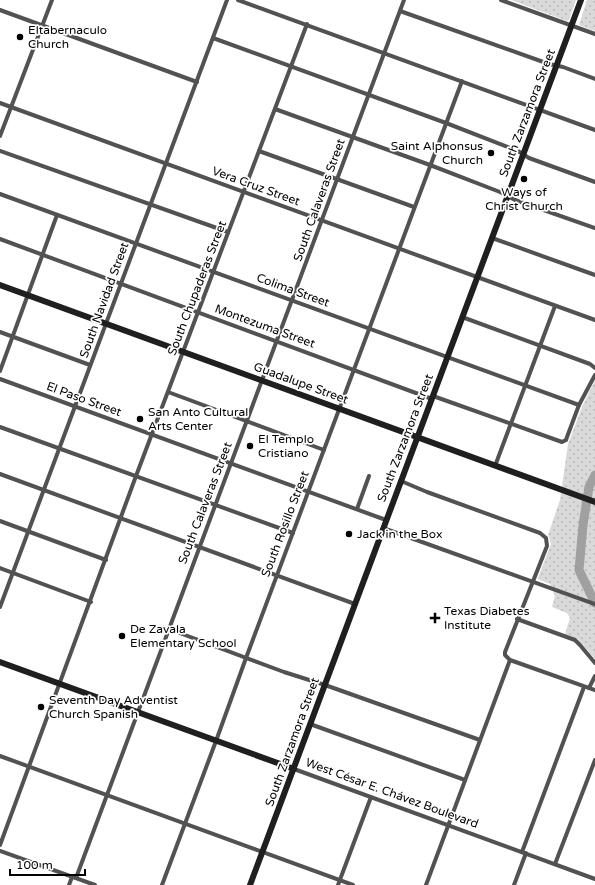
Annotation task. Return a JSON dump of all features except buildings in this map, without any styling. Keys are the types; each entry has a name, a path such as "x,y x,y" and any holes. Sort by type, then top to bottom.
{"main road":[{"name":"South Zarzamora Street","path":"250,885 581,0"},
{"name":"Guadalupe Street","path":"0,285 595,502"},
{"name":"West César E. Chávez Boulevard","path":"0,662 294,769"}],"street":[{"path":"0,136 52,0"},
{"name":"South Navidad Street","path":"0,607 166,163 198,82 227,0"},
{"path":"238,0 595,130"},
{"name":"South Calaveras Street","path":"69,885 74,878 107,795 404,0"},
{"path":"501,0 595,34"},
{"path":"0,10 198,82"},
{"path":"400,11 556,66 595,78"},
{"name":"South Chupaderas Street","path":"0,846 122,518 136,476 307,24"},
{"path":"213,38 446,123 518,151 529,158 595,182"},
{"name":"South Rosillo Street","path":"162,885 462,81"},
{"name":"Vera Cruz Street","path":"0,103 595,320"},
{"path":"275,109 430,165 500,192 515,200 595,228"},
{"path":"0,151 228,232"},
{"path":"259,151 414,208"},
{"name":"Colima Street","path":"0,194 579,405"},
{"path":"0,371 58,215"},
{"path":"492,238 595,275"},
{"name":"Montezuma Street","path":"0,239 432,398 560,442 566,440 579,405"},
{"path":"495,466 555,306"},
{"path":"462,318 590,364 595,368"},
{"path":"0,332 90,365"},
{"path":"579,405 595,375"},
{"name":"El Paso Street","path":"0,380 386,520"},
{"path":"168,392 324,450"},
{"path":"0,427 293,533"},
{"path":"0,474 355,604"},
{"path":"357,509 369,476"},
{"path":"401,481 540,533 544,536 547,540 547,546 517,619 505,655 510,660 595,690"},
{"path":"0,521 106,561"},
{"path":"383,528 595,604"},
{"path":"0,568 91,602"},
{"path":"517,619 575,640 595,663"},
{"path":"168,629 284,672 480,740"},
{"path":"426,885 510,660"},
{"path":"590,688 595,676"},
{"path":"514,885 584,686"},
{"path":"310,724 465,780"},
{"path":"0,756 353,885"},
{"path":"555,864 595,760"},
{"name":"West César E. Chávez Boulevard","path":"294,769 595,879"},
{"path":"338,885 371,797"},
{"path":"0,851 95,885"}],"shaded area":[{"path":"511,0 576,0 569,20 567,21"},
{"path":"587,0 595,0 595,31 579,25"},
{"path":"595,380 595,659 578,639 565,634 570,618 567,613 552,607 555,596 550,584 538,578 551,544 548,535 560,500 568,444 582,407"}],"waterway":[{"path":"595,475 589,487 583,525 579,570 595,603"}],"place":[{"name":"Eltabernaculo Church","path":"20,37"},
{"name":"Saint Alphonsus Church","path":"491,153"},
{"name":"Ways of Christ Church","path":"524,179"},
{"name":"San Anto Cultural Arts Center","path":"140,419"},
{"name":"El Templo Cristiano","path":"250,446"},
{"name":"Jack in the Box","path":"349,534"},
{"name":"Texas Diabetes Institute","path":"435,618"},
{"name":"De Zavala Elementary School","path":"122,636"},
{"name":"Seventh Day Adventist Church Spanish","path":"41,707"}]}
